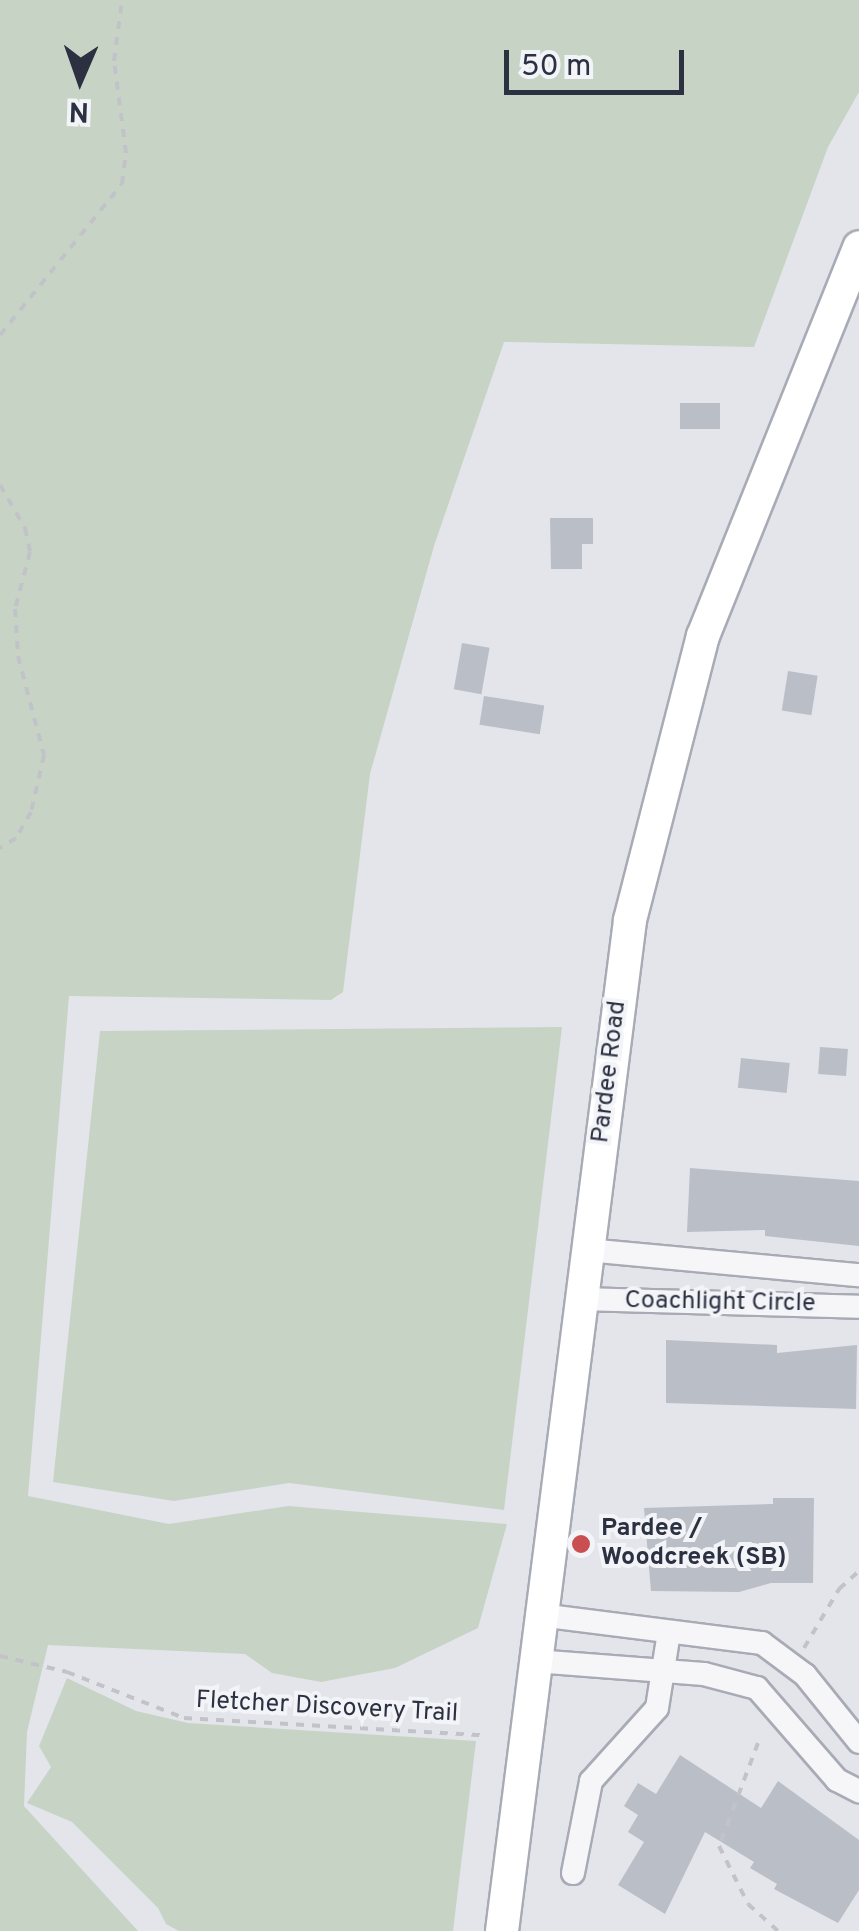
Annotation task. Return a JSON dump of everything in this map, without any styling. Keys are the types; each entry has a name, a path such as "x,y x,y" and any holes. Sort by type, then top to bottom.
{"main road":[{"name":"Pardee Road","path":"502,1931 630,920 684,696 737,538 859,247"}],"street":[{"name":"Coachlight Circle","path":"587,1250 859,1276"},
{"name":"Coachlight Circle","path":"580,1299 859,1307"},
{"path":"540,1615 762,1643 803,1663 859,1742"},
{"path":"573,1873 591,1780 616,1746 648,1723 665,1674 669,1632"},
{"path":"534,1661 741,1682 779,1706 838,1780 859,1792"},
{"path":"779,1706 803,1663"}],"path":[{"path":"0,336 122,184 126,152 114,61 122,0"},
{"path":"0,484 25,528 30,552 16,624 44,755 30,812 16,838 0,848"},
{"path":"803,1663 840,1589 859,1571"},
{"name":"Fletcher Discovery Trail","path":"0,1656 68,1672 184,1718 482,1735"},
{"path":"758,1742 746,1791 719,1846 748,1904 778,1931"}],"green space":[{"path":"0,0 859,0 859,92 828,147 754,347 504,342 434,546 370,774 343,992 331,1000 69,996 28,1496 169,1524 288,1506 507,1524 478,1628 395,1668 321,1682 272,1673 245,1654 48,1645 27,1732 24,1806 138,1931 0,1931"},
{"path":"562,1027 504,1510 289,1483 174,1501 53,1482 100,1031"},
{"path":"67,1678 136,1711 188,1723 476,1741 453,1931 179,1931 166,1924 158,1908 72,1822 27,1803 51,1767 39,1746"}],"building":[{"path":"680,403 720,403 720,429 680,429"},
{"path":"550,518 593,518 593,544 582,544 582,569 551,569"},
{"path":"462,643 490,648 481,694 454,689"},
{"path":"788,671 818,676 811,715 782,711"},
{"path":"484,696 544,706 540,734 479,725"},
{"path":"820,1047 848,1049 846,1076 818,1074"},
{"path":"741,1058 790,1063 787,1093 738,1088"},
{"path":"690,1168 859,1181 859,1246 765,1236 765,1230 687,1232"},
{"path":"666,1340 777,1345 777,1353 857,1345 856,1409 666,1403"},
{"path":"773,1498 814,1498 813,1583 771,1583 739,1592 651,1591 644,1508 773,1504"},
{"path":"680,1755 761,1808 778,1781 859,1840 859,1890 838,1923 774,1889 777,1884 750,1868 754,1862 705,1832 665,1914 618,1885 644,1842 628,1832 638,1815 624,1806 638,1783 656,1794"}],"place":[{"name":"Pardee / Woodcreek (SB)","path":"581,1544"}]}
